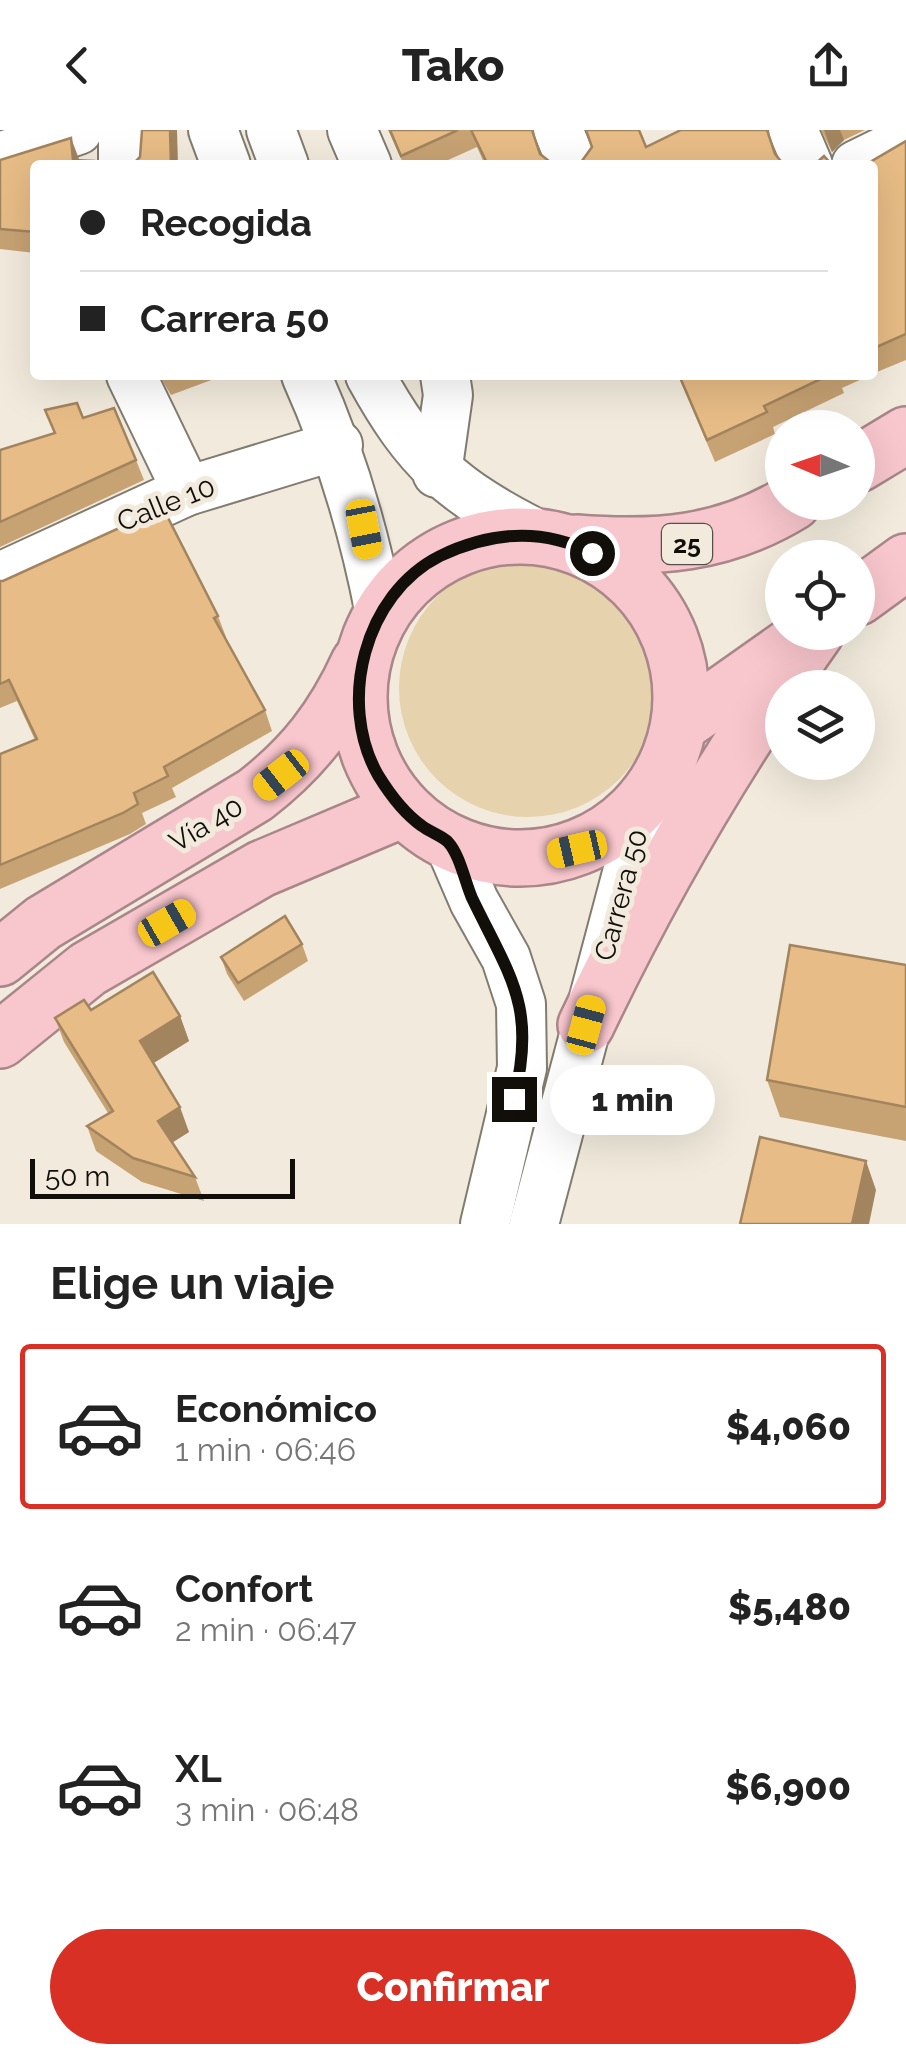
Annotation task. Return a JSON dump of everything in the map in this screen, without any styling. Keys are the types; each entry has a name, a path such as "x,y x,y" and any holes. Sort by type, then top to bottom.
{"highway":[{"path":"875,454 906,435"},
{"name":"25","path":"555,539 612,563 646,595 670,634 680,678 680,724 668,763 647,798 615,828 577,849 534,859 491,856 449,843 403,809 377,774 362,733 358,689 373,630 403,584 449,552 502,535 670,547 712,540 765,519"},
{"path":"875,585 906,562"},
{"name":"Vía 40","path":"0,958 43,923 255,795 281,775 336,712 373,630"},
{"path":"680,724 787,650"},
{"path":"586,1025 636,920 692,819 801,650"},
{"path":"0,1040 88,969 261,869 403,809"}],"street":[{"path":"123,130 123,160"},
{"path":"213,130 224,160"},
{"path":"271,130 282,160"},
{"path":"352,130 365,160"},
{"path":"558,130 571,160"},
{"path":"793,130 806,160"},
{"path":"0,157 63,132"},
{"path":"133,380 187,491"},
{"path":"308,380 338,445 364,529 373,630"},
{"path":"373,380 400,427 437,473 486,508 555,539"},
{"path":"437,473 448,395 446,380"},
{"name":"Calle 10","path":"0,577 187,491 338,445"},
{"name":"Carrera 50","path":"534,1224 647,798"},
{"path":"449,843 474,901 506,958 521,1004 522,1068 485,1224"}],"shaded area":[{"path":"528,559 578,568 620,596 648,638 657,688 648,738 620,780 578,808 528,817 478,808 436,780 408,738 399,688 408,638 436,596 478,568"}],"building":[{"path":"142,130 170,130 171,160 137,160"},
{"path":"390,130 458,130 401,156"},
{"path":"471,130 532,130 540,154 548,160 486,160"},
{"path":"586,130 639,130 646,147 681,130 767,130 780,160 583,160 592,147"},
{"path":"71,138 73,160 30,160 30,232 0,229 0,160"},
{"path":"906,141 906,334 878,346 878,160 874,160"},
{"path":"681,380 819,380 764,406 765,413 707,440"},
{"path":"77,403 83,418 114,408 136,460 0,522 0,450 55,433 45,410"},
{"path":"163,508 218,616 214,618 265,710 164,767 168,776 134,793 138,804 123,813 0,865 0,754 37,739 9,680 0,684 0,581"},
{"path":"285,916 302,944 238,983 221,957"},
{"path":"790,945 906,965 906,1107 767,1080"},
{"path":"153,972 180,1016 140,1041 180,1107 158,1121 195,1177 133,1158 87,1126 113,1111 55,1018 84,1000 91,1010"},
{"path":"760,1137 866,1161 852,1224 740,1224"}],"route":[{"path":"514,1099 522,1068 521,1004 506,958 474,901 449,843 403,809 377,774 362,733 358,689 366,646 380,614 403,584 432,560 466,544 502,535 539,535 572,543 592,553"}]}
